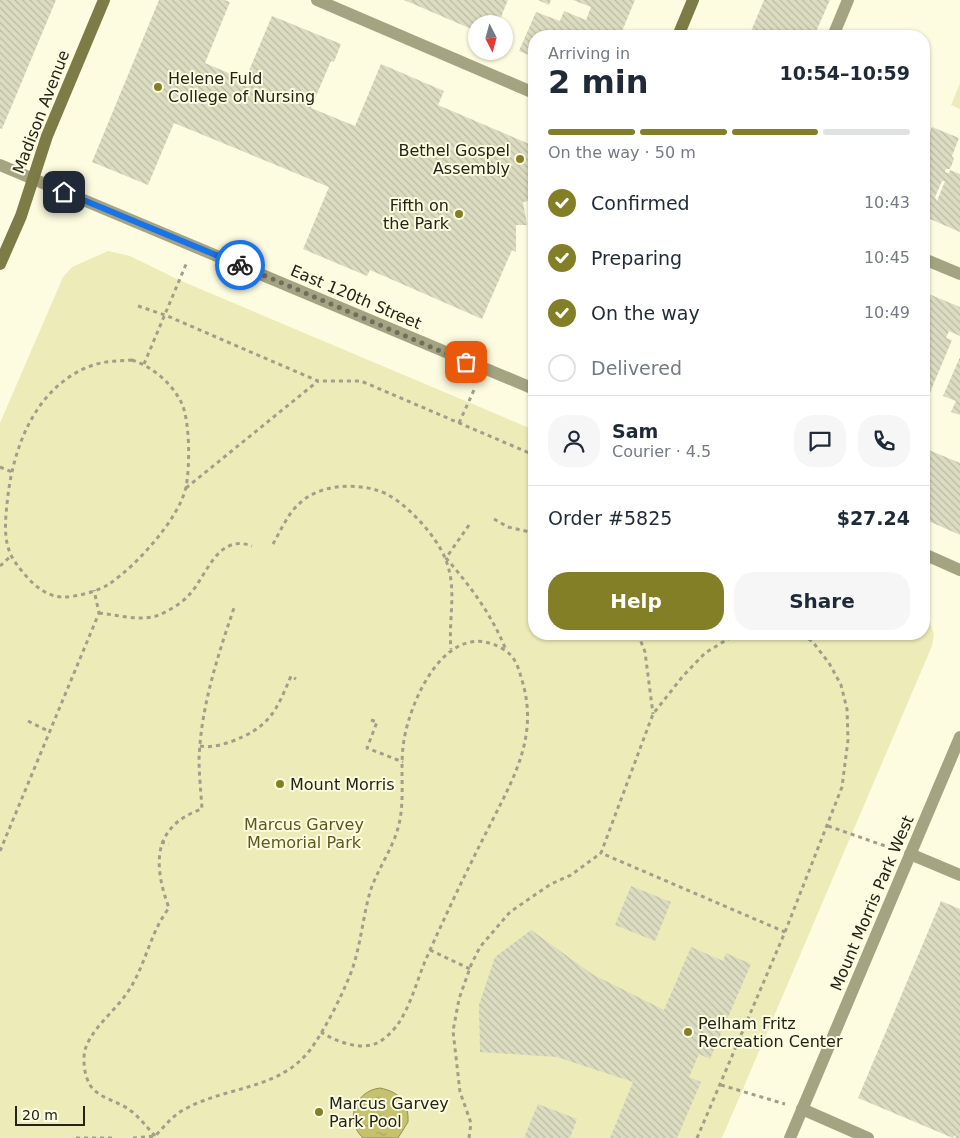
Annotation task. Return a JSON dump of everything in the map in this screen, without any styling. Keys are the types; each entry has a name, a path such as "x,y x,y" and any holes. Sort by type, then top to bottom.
{"main road":[{"name":"Madison Avenue","path":"0,264 21,216 47,136 104,0"},
{"path":"681,30 694,0"}],"street":[{"path":"316,0 528,90"},
{"path":"836,30 848,0"},
{"name":"East 120th Street","path":"0,165 528,386"},
{"path":"930,262 960,274"},
{"path":"930,557 960,570"},
{"name":"Mount Morris Park West","path":"790,1138 960,737"},
{"path":"910,854 960,875"},
{"path":"802,1110 868,1138"}],"path":[{"path":"144,364 195,246"},
{"path":"138,306 165,315 318,381 361,381 528,452"},
{"path":"186,488 187,442 182,404 161,377 144,364 132,360 108,361 72,374 36,410 24,432 12,472 5,529 10,556 26,578 46,592 61,597 108,585 155,541 170,520 186,488 318,381"},
{"path":"459,423 474,390"},
{"path":"0,467 12,472"},
{"path":"273,544 300,502 321,490 348,486 377,490 394,499 434,539 446,558 489,613 507,651 517,663 528,703 527,742 508,790 430,950 398,1025 376,1044 362,1045 332,1039 321,1032"},
{"path":"494,519 508,527 528,532"},
{"path":"451,649 452,595 446,558 469,525"},
{"path":"99,613 137,618 157,616 175,607 189,595 214,557 223,549 243,543 252,546"},
{"path":"0,566 10,556"},
{"path":"0,850 99,613 94,590"},
{"path":"155,1136 130,1109 114,1103 90,1086 84,1061 85,1049 92,1036 126,994 140,973 151,937 159,922 170,908 160,880 158,852 161,842 178,820 202,809 200,746 206,705 214,669 235,605"},
{"path":"640,640 645,652 653,714"},
{"path":"469,1138 471,1123 460,1092 453,1031 458,999 480,946 510,912 551,884 571,875 601,853 653,714 683,676 705,654 726,640"},
{"path":"697,1138 785,932 842,787 848,740 847,709 841,685 829,663 810,640"},
{"path":"133,1138 155,1136 172,1118 187,1108 227,1092 268,1081 289,1072 313,1047 353,966 371,891 398,828 404,741 416,700 428,678 451,649 478,642 493,644 507,651"},
{"path":"200,746 220,745 256,731 268,720 280,703 291,676 296,679"},
{"path":"371,720 377,722 367,748 403,762"},
{"path":"28,721 50,732"},
{"path":"828,826 910,854"},
{"path":"0,835 6,837"},
{"path":"161,842 169,844"},
{"path":"601,853 785,932"},
{"path":"430,950 470,969"},
{"path":"721,1085 759,1094 802,1110"},
{"path":"76,1138 112,1138"}],"green space":[{"path":"960,83 960,109 951,105"},
{"name":"Marcus Garvey Memorial Park","path":"108,251 130,256 179,280 528,427 528,640 930,640 930,622 934,634 932,646 722,1138 0,1138 0,423 63,277 72,267"}],"water":[{"path":"380,1088 393,1092 402,1099 407,1109 408,1122 398,1138 363,1138 357,1131 354,1123 353,1115 359,1100 371,1090"}],"building":[{"path":"0,0 56,0 2,129 0,128"},
{"path":"159,0 224,0 230,2 205,63 245,80 272,16 341,44 334,62 331,61 311,108 355,126 381,64 444,91 438,105 528,143 528,201 523,202 527,225 516,225 516,252 512,250 482,319 370,270 367,276 303,249 329,187 174,123 148,185 92,162"},
{"path":"404,0 508,0 502,15 468,15 468,28"},
{"path":"538,0 551,0 549,5"},
{"path":"573,0 635,0 622,30 528,30 536,12 560,21 564,11 586,20 591,7"},
{"path":"764,0 830,0 817,30 752,30"},
{"path":"528,30 528,55 519,51"},
{"path":"932,127 959,138 952,156 954,159 950,169 946,169 945,172 949,173 950,170 960,174 960,232 930,219 930,132","holes":["942,181 945,181 937,201 935,197"]},
{"path":"930,294 960,307 960,336 949,331 946,338 952,340 930,392"},
{"path":"960,357 960,415 951,412 956,401 943,396"},
{"path":"930,450 960,463 960,535 930,522"},
{"path":"631,886 671,902 655,941 615,925"},
{"path":"941,901 960,909 960,1138 956,1138 955,1135 953,1138 858,1098"},
{"path":"531,930 592,974 664,1010 691,947 723,961 726,953 751,964 710,1059 699,1054 689,1077 701,1082 677,1138 610,1138 633,1082 557,1057 480,1052 479,1005 495,957"},
{"path":"538,1104 577,1119 570,1138 524,1138"}],"way so far":[{"path":"240,265 466,362"}],"place":[{"name":"Helene Fuld College of Nursing","path":"158,87"},
{"name":"Bethel Gospel Assembly","path":"520,159"},
{"name":"Fifth on the Park","path":"459,214"},
{"name":"Mount Morris","path":"280,784"},
{"name":"Pelham Fritz Recreation Center","path":"688,1032"},
{"name":"Marcus Garvey Park Pool","path":"319,1112"}],"route":[{"path":"64,192 240,265"}]}
